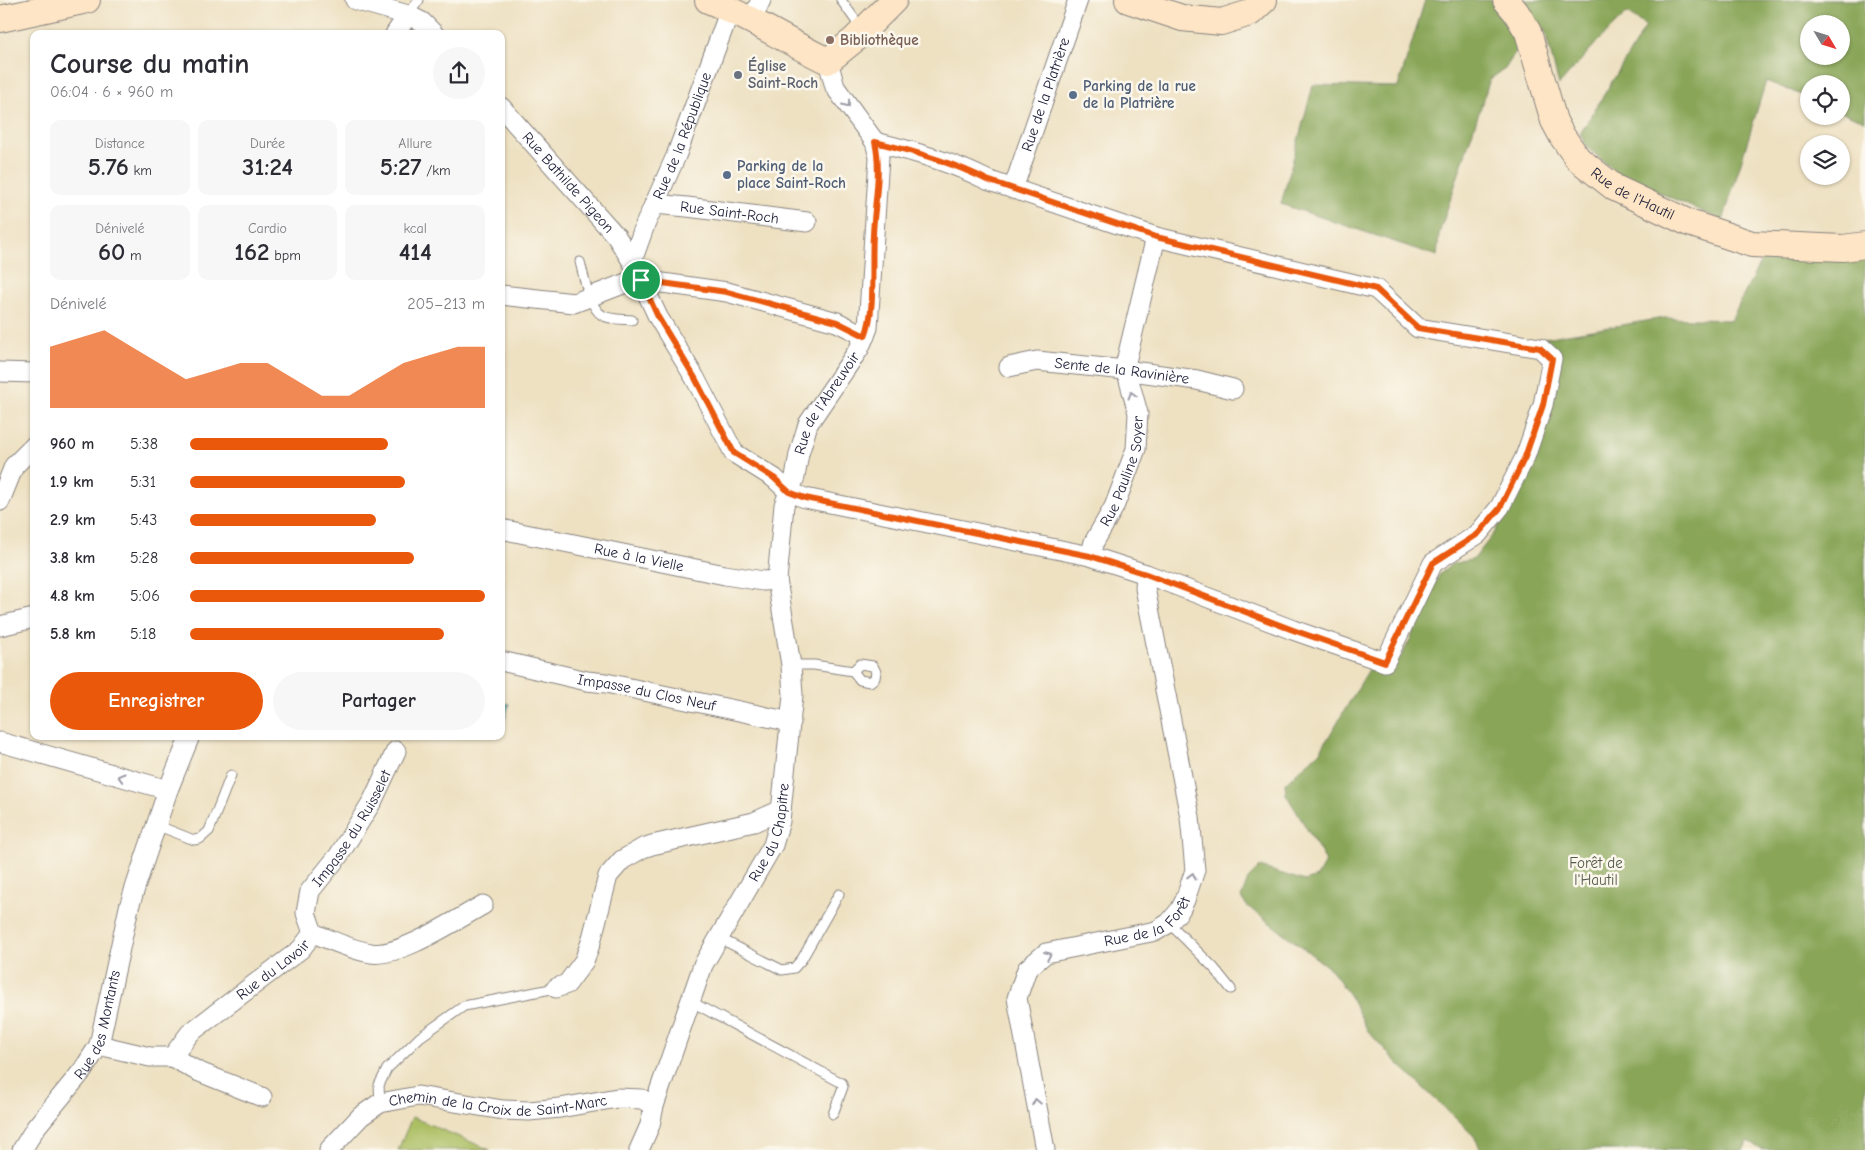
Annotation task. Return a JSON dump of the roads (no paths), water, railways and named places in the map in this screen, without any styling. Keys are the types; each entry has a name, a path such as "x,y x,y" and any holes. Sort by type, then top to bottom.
{"main road":[{"path":"0,19 87,0"},
{"path":"731,6 828,60 855,40 894,0"},
{"path":"1128,0 1182,18 1221,22 1250,13 1264,0"},
{"name":"Rue de l'Hautil","path":"1506,0 1528,32 1554,120 1562,136 1578,159 1615,188 1689,223 1752,244 1843,248 1865,245"}],"street":[{"path":"355,0 413,8 430,30"},
{"name":"Rue de la Platrière","path":"1013,189 1078,0"},
{"name":"Rue de la République","path":"632,261 654,204 676,156 731,6"},
{"path":"398,30 413,8"},
{"path":"789,492 805,498 1090,556 1146,574 1293,630 1385,662 1433,563 1478,534 1500,508 1525,457 1543,405 1552,359 1540,348 1418,328 1376,289 1156,237 987,180 968,171 922,155 875,142 835,87 828,60"},
{"name":"Rue Bathilde Pigeon","path":"505,112 616,236 632,261 658,317 695,378 734,453 774,478 789,492"},
{"name":"Rue de l'Abreuvoir","path":"789,492 795,477 799,454 808,424 859,349 868,328 878,158 875,142"},
{"name":"Rue Saint-Roch","path":"654,204 687,206 807,222"},
{"name":"Rue Pauline Soyer","path":"1090,556 1094,542 1114,507 1136,450 1138,413 1125,366 1156,237"},
{"path":"505,295 574,302 590,298 631,281 641,280 727,292 837,322 865,336"},
{"name":"Sente de la Ravinière","path":"1009,367 1037,361 1197,380 1233,389"},
{"path":"0,372 30,373"},
{"path":"0,501 10,472 30,450"},
{"name":"Rue du Chapitre","path":"639,1150 650,1125 654,1106 703,965 773,844 780,821 793,695 791,665 778,580 784,504 789,492"},
{"name":"Rue à la Vielle","path":"505,530 725,575 763,581 778,580"},
{"name":"Rue de la Forêt","path":"1045,1150 1017,998 1027,969 1046,954 1156,931 1169,923 1180,910 1195,870 1190,817 1145,588 1146,574"},
{"path":"0,626 30,619"},
{"name":"Impasse du Clos Neuf","path":"505,662 587,681 606,683 791,722"},
{"name":"Rue des Montants","path":"22,1150 36,1127 83,1070 99,1045 129,907 168,790 188,740"},
{"path":"0,742 168,790"},
{"name":"Impasse du Ruisselet","path":"313,933 306,913 310,891 340,855 373,800 396,751"},
{"path":"556,988 567,984 584,962 608,876 622,860 652,845 754,822 781,810"},
{"name":"Rue du Lavoir","path":"172,1057 190,1033 301,948 313,933 351,948 373,954 389,952 410,945 483,905"},
{"path":"99,1045 150,1057 172,1057 196,1071 262,1097"},
{"name":"Chemin de la Croix de Saint-Marc","path":"329,1150 361,1116 380,1102 418,1096 503,1110 529,1112 617,1098 642,1099 654,1106"}],"lane":[{"path":"841,0 863,31"},
{"path":"580,262 590,298 596,310 603,316 632,320"},
{"path":"791,665 814,665 853,671"},
{"path":"156,825 194,840 200,839 209,831 230,775"},
{"path":"719,938 782,970 794,968 802,959 839,894"},
{"path":"1169,923 1214,968 1231,989"},
{"path":"380,1102 379,1085 387,1069 420,1037 464,1006 556,988"},
{"path":"690,1001 842,1083 843,1087 833,1114"}],"water":[{"path":"505,703 509,704 505,719"}],"place":[{"name":"Bibliothèque","path":"830,40"},
{"name":"Église Saint-Roch","path":"738,75"},
{"name":"Parking de la rue de la Platrière","path":"1073,95"},
{"name":"Parking de la place Saint-Roch","path":"727,175"}],"park label":[{"name":"Forêt de l'Hautil","path":"1596,872"}]}
